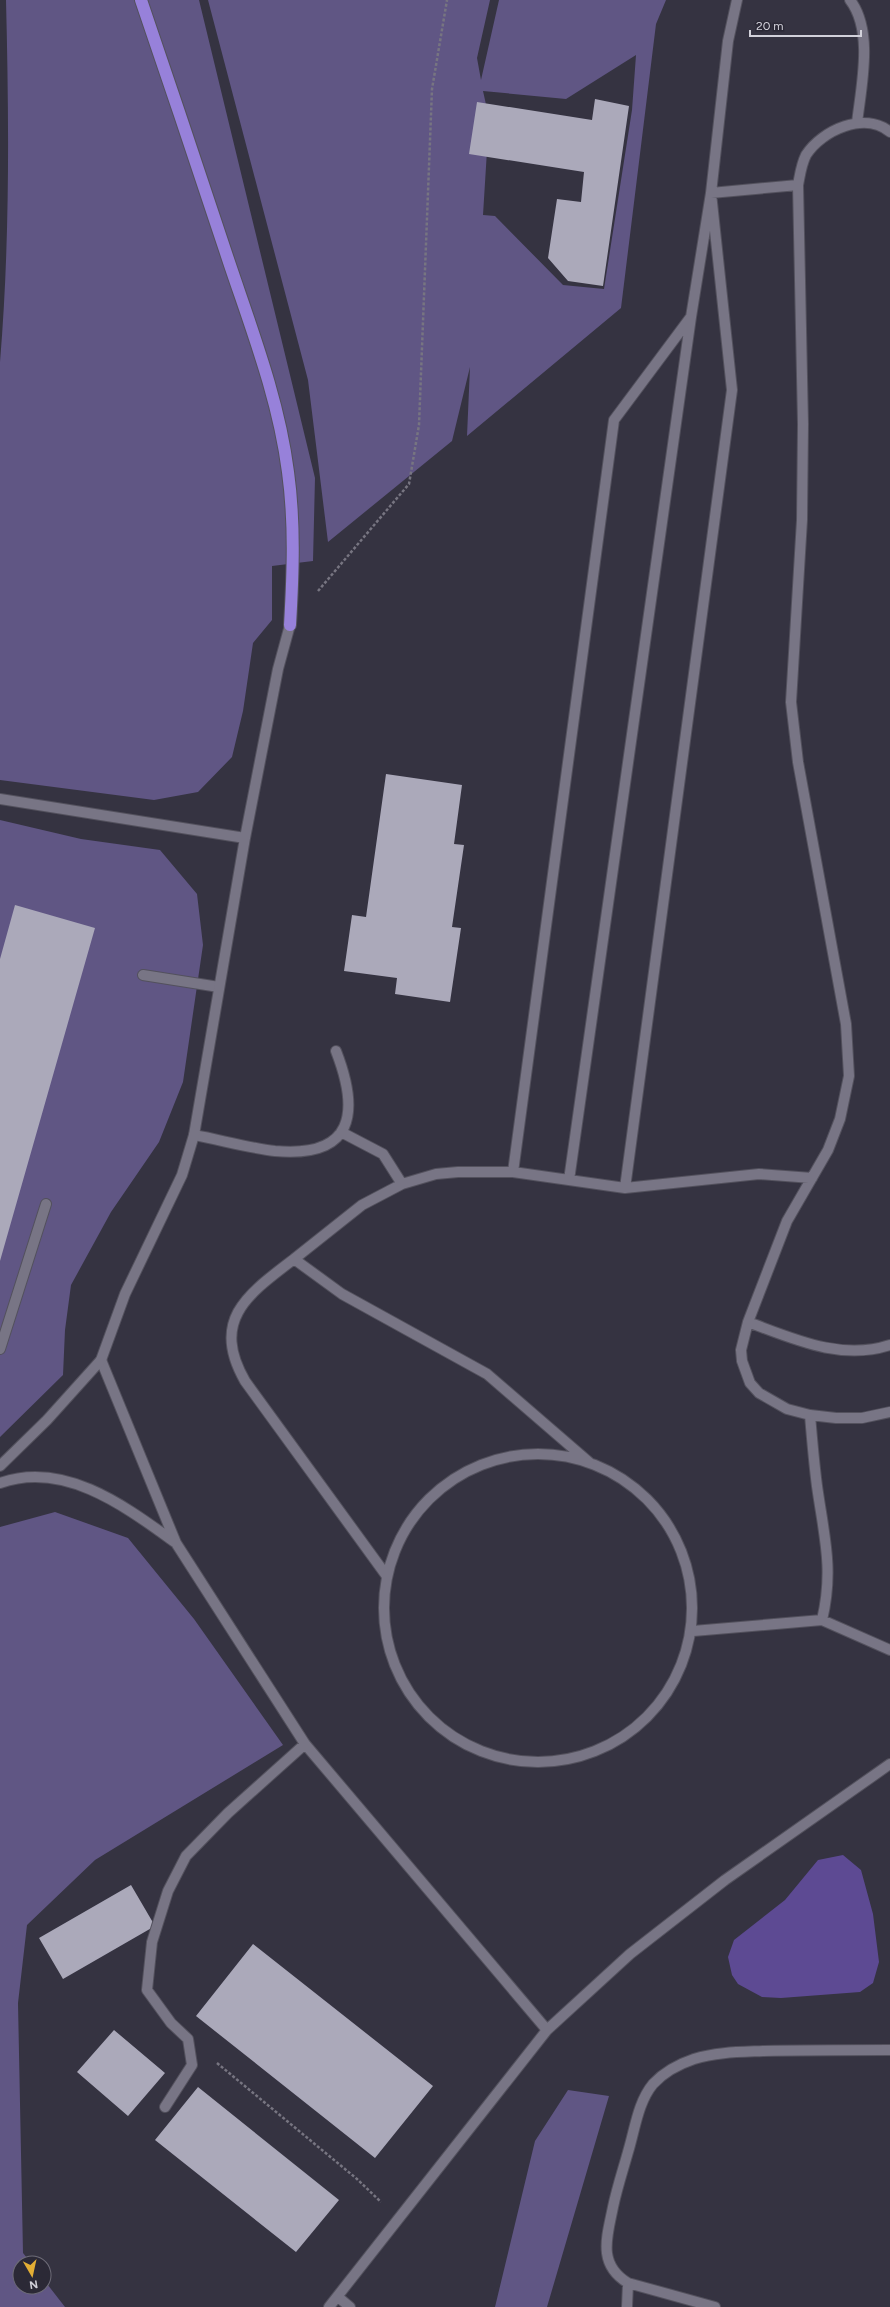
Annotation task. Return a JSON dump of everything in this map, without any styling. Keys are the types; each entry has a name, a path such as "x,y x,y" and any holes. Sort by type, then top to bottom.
{"highway":[{"path":"141,0 256,340 281,433 288,473 291,511 293,571 290,625"}],"street":[{"path":"569,1180 691,317 711,193 729,34 737,0"},
{"path":"850,0 859,18 864,48 857,123"},
{"path":"890,132 876,124 857,123 831,133 812,148 801,167 798,185 803,424 802,520 791,702 798,762 846,1024 849,1057 846,1095 840,1119 828,1150 787,1221 748,1322 741,1350 742,1361 750,1383 758,1393 770,1401 810,1415 862,1418 890,1412"},
{"path":"711,193 798,185"},
{"path":"625,1188 732,390 711,193"},
{"path":"513,1172 614,420 691,317"},
{"path":"0,1466 47,1420 102,1360 125,1294 182,1175 194,1135 245,838 278,669 290,625"},
{"path":"0,799 245,838"},
{"path":"143,975 219,987"},
{"path":"194,1135 276,1151 307,1149 330,1143 341,1132 348,1121 350,1099 346,1077 336,1051"},
{"path":"341,1132 383,1154 402,1184"},
{"path":"386,1575 245,1382 236,1365 231,1350 233,1323 239,1310 262,1283 362,1205 402,1184 436,1174 458,1172 513,1172 625,1188 759,1174 812,1178"},
{"path":"0,1349 46,1204"},
{"path":"294,1259 342,1294 487,1374 590,1463 633,1486 666,1521 687,1565 692,1597 693,1630 683,1663 657,1708 617,1741 569,1760 518,1762 468,1746 427,1716 398,1674 384,1624 386,1575 408,1525 443,1487 488,1462 539,1454 590,1463"},
{"path":"748,1322 824,1348 844,1351 866,1350 890,1345"},
{"path":"102,1360 176,1542 305,1744 547,2030"},
{"path":"810,1415 817,1485 829,1559 827,1597 822,1620"},
{"path":"0,1483 34,1477 61,1480 94,1490 130,1509 176,1542"},
{"path":"693,1630 822,1620 890,1650"},
{"path":"165,2107 192,2065 188,2039 171,2023 147,1990 152,1942 168,1891 186,1856 228,1813 305,1744"},
{"path":"329,2307 397,2218 547,2030 630,1954 725,1880 890,1764"},
{"path":"709,2306 628,2283 618,2277 610,2265 606,2252 607,2236 614,2200 645,2096 664,2074 695,2059 720,2053 797,2050 890,2050"},
{"path":"627,2307 628,2283"},
{"path":"338,2297 350,2307"}],"path":[{"path":"290,625 409,484 419,425 432,89 447,0"},
{"path":"188,2039 357,2179 397,2218"}],"shaded area":[{"path":"6,0 199,0 315,478 313,561 272,566 272,620 253,643 243,711 232,757 198,792 154,800 0,780 0,362 6,272 8,181"},
{"path":"208,0 490,0 477,58 481,80 499,0 666,0 656,24 621,308 467,436 470,367 452,441 328,542 308,380","holes":["636,55 632,110 604,289 563,285 495,216 483,215 489,118 483,91 566,99"]},
{"path":"0,820 81,839 160,850 197,894 203,945 183,1082 159,1142 111,1212 71,1285 65,1330 63,1375 0,1437"},
{"path":"55,1512 128,1538 194,1619 283,1745 95,1860 27,1925 18,2003 23,2253 25,2255 12,2255 12,2295 52,2295 52,2290 65,2307 0,2307 0,1527"},
{"path":"843,1855 861,1870 873,1914 879,1962 873,1983 860,1992 781,1998 762,1997 738,1984 732,1975 728,1957 734,1940 785,1900 818,1860"},
{"path":"568,2090 609,2096 547,2307 495,2307 535,2141"}],"building":[{"path":"595,99 629,106 603,286 568,281 548,258 557,199 581,202 584,172 469,154 477,102 592,120"},
{"path":"386,774 462,785 454,844 464,845 452,927 461,928 450,1002 395,994 397,978 344,971 352,915 366,917"},
{"path":"15,905 95,928 0,1261 0,959"},
{"path":"131,1885 155,1926 63,1979 39,1938"},
{"path":"253,1944 433,2086 375,2158 196,2016"},
{"path":"114,2030 165,2073 128,2116 77,2072"},
{"path":"198,2087 339,2200 296,2252 155,2140"}]}
